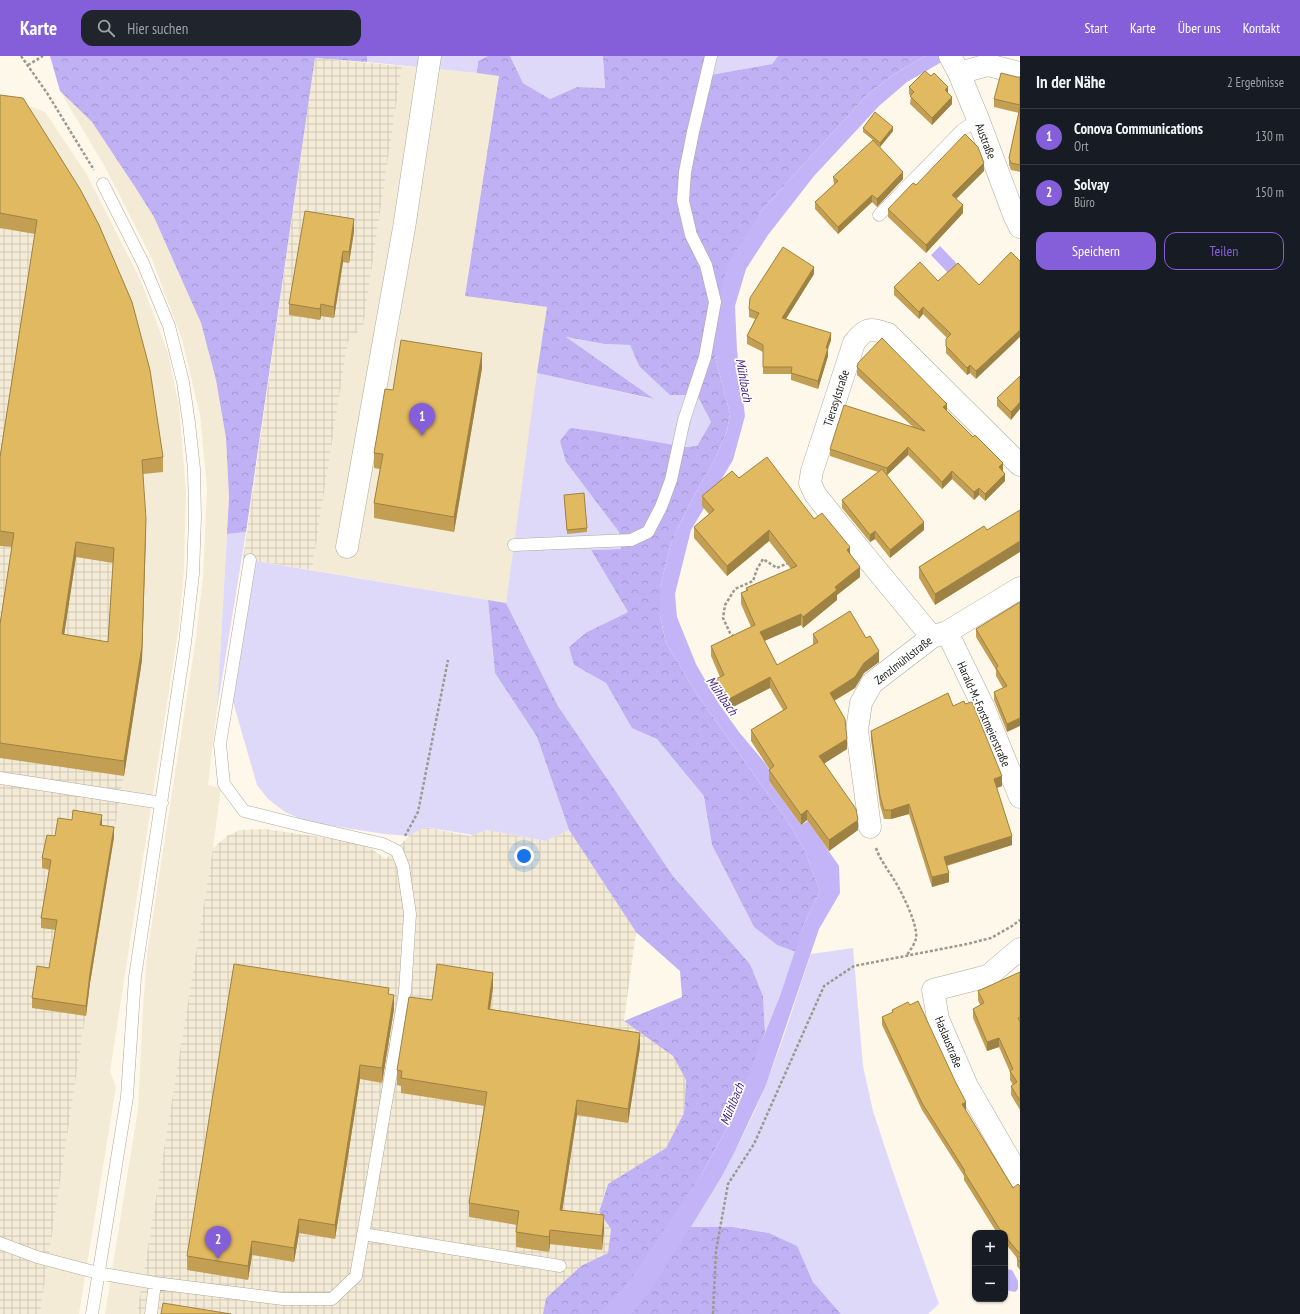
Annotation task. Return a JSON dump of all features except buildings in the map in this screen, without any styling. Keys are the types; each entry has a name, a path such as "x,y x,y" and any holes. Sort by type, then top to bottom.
{"street":[{"path":"347,546 404,228 430,56"},
{"path":"954,63 988,65 1020,73"},
{"name":"Austraße","path":"954,63 1018,218"},
{"name":"Tierasylstraße","path":"939,634 837,522 815,494 810,483 812,471 854,343 862,333 874,329 888,334 1020,465"},
{"name":"Zenzlmühlstraße","path":"870,827 857,730 861,703 872,683 939,634 1020,588"},
{"name":"Harald-M.-Forstmeierstraße","path":"939,634 983,706 1020,797"},
{"name":"Haslaustraße","path":"1020,949 988,976 933,990 938,1019 967,1086 1020,1178"}],"lane":[{"path":"514,545 631,540 648,532 661,507 671,480 684,420 704,357 715,302 706,265 692,235 683,201 685,172 711,56"},
{"path":"880,215 962,130 978,119"},
{"path":"92,1314 127,1097 135,977 186,643 193,574 195,518 193,462 183,382 169,326 144,263 103,184"},
{"path":"0,1243 37,1257 98,1273 155,1283 283,1299 332,1299 356,1276 405,992 410,914 403,866 397,851 382,844 244,811 224,784 220,744 250,560"},
{"path":"0,778 162,803"},
{"path":"363,1234 560,1266"},
{"path":"151,1314 155,1283"}],"path":[{"path":"21,56 47,93 103,184"},
{"path":"28,65 43,56"},
{"path":"736,638 730,633 723,618 725,605 735,589 753,581 757,569 763,559 777,568 790,562"},
{"path":"397,851 418,812 448,660"},
{"path":"870,827 878,854 897,884 914,922 916,937 914,944 906,955"},
{"path":"714,1314 716,1251 728,1184 754,1144 824,986 854,966 968,944 991,938 1020,920"}],"shaded area":[{"path":"367,56 488,56 478,61 477,73 367,62"},
{"path":"510,56 603,56 605,88 577,87 550,99 523,83"},
{"path":"707,56 778,56 772,64 710,75"},
{"path":"925,56 952,56 907,82 879,106 814,176 768,235 746,269 735,306 737,350 745,416 733,460 691,530 675,594 677,617 696,664 719,704 739,732 765,763 774,777 769,781 801,825 808,821 839,866 840,893 819,929 766,1085 722,1176 644,1300 631,1314 598,1314 629,1281 705,1168 728,1126 781,993 804,924 820,891 805,851 792,828 698,696 666,643 660,616 660,587 671,543 692,499 713,463 727,431 730,414 715,356 714,316 728,264 760,212 866,96 894,74"},
{"path":"315,58 402,66 363,327 348,341 312,570 243,559"},
{"path":"402,66 499,75 465,296 547,307 506,603 312,570 348,341 363,327"},
{"path":"60,91 92,122 154,217 201,323 216,380 226,438 229,497 217,709 208,785 221,788 213,848 137,1314 105,1314 138,1109 147,954 196,638 203,576 207,488 200,415 182,339 151,257 105,167"},
{"path":"32,107 45,112 86,173 141,281 168,353 179,406 186,491 184,570 179,626 110,1071 116,1087 79,1314 40,1314 94,960 142,662 146,534 23,113"},
{"path":"0,109 150,385 163,472 142,474 146,534 142,662 94,960 40,1314 0,1314"},
{"path":"940,246 958,265 949,274 931,255"},
{"path":"565,337 604,344 630,345 639,366 697,395 711,422 697,446 685,447 660,444 566,462 619,532 621,549 591,550 628,612 587,632 574,665 606,683 632,727 657,739 705,796 712,845 754,927 777,945 796,952 765,1033 763,996 750,964 673,876 558,706 506,603 537,373 652,399"},
{"path":"246,532 217,709 227,534"},
{"path":"256,561 488,600 495,673 537,737 569,830 546,841 487,830 473,835 424,827 409,836 384,834 308,822 285,812 268,799 257,785 233,702"},
{"path":"424,827 470,836 487,830 546,841 569,830 636,932 624,1021 673,1056 686,1080 684,1113 666,1148 607,1185 599,1212 611,1229 608,1253 581,1266 546,1298 543,1314 137,1314 213,848 227,836 240,830 265,829 355,842 369,847 386,859 409,836"},
{"path":"853,948 863,1066 873,1111 939,1304 928,1314 841,1314 813,1282 796,1246 769,1233 733,1227 691,1227 732,1157 758,1103 778,1052 811,954"},
{"path":"1008,1269 1012,1270 1018,1281 1018,1289 1015,1292 1008,1291"}],"green space":[{"path":"50,56 367,56 367,62 315,58 246,532 227,534 229,497 226,438 216,380 201,323 154,217 92,122 60,91"},
{"path":"488,56 510,56 523,83 550,99 577,87 605,88 603,56 707,56 710,75 772,64 778,56 925,56 894,74 866,96 760,212 715,356 730,414 727,431 713,463 692,499 671,543 660,587 660,616 666,643 698,696 792,828 805,851 820,891 804,924 796,952 777,945 754,927 712,845 704,796 657,739 632,728 606,683 574,665 569,647 587,632 628,612 591,550 621,549 619,532 566,462 560,441 570,428 685,447 697,446 711,422 697,395 670,395 639,366 630,345 604,344 566,337 654,399 537,373 547,307 465,296 499,76 477,73 478,61"},
{"path":"488,600 506,603 558,706 673,876 750,964 763,996 765,1033 748,1079 728,1126 705,1168 673,1218 691,1227 733,1227 769,1233 797,1246 813,1282 841,1314 543,1314 546,1298 581,1266 608,1253 611,1229 599,1212 608,1184 666,1148 684,1113 686,1080 673,1056 624,1021 682,997 680,971 636,932 569,830 537,737 495,673"}],"place":[{"name":"Conova Communications","path":"422,436"},
{"name":"Solvay","path":"218,1259"}],"water label":[{"name":"Mühlbach","path":"744,380"},
{"name":"Mühlbach","path":"722,696"},
{"name":"Mühlbach","path":"732,1104"}]}
